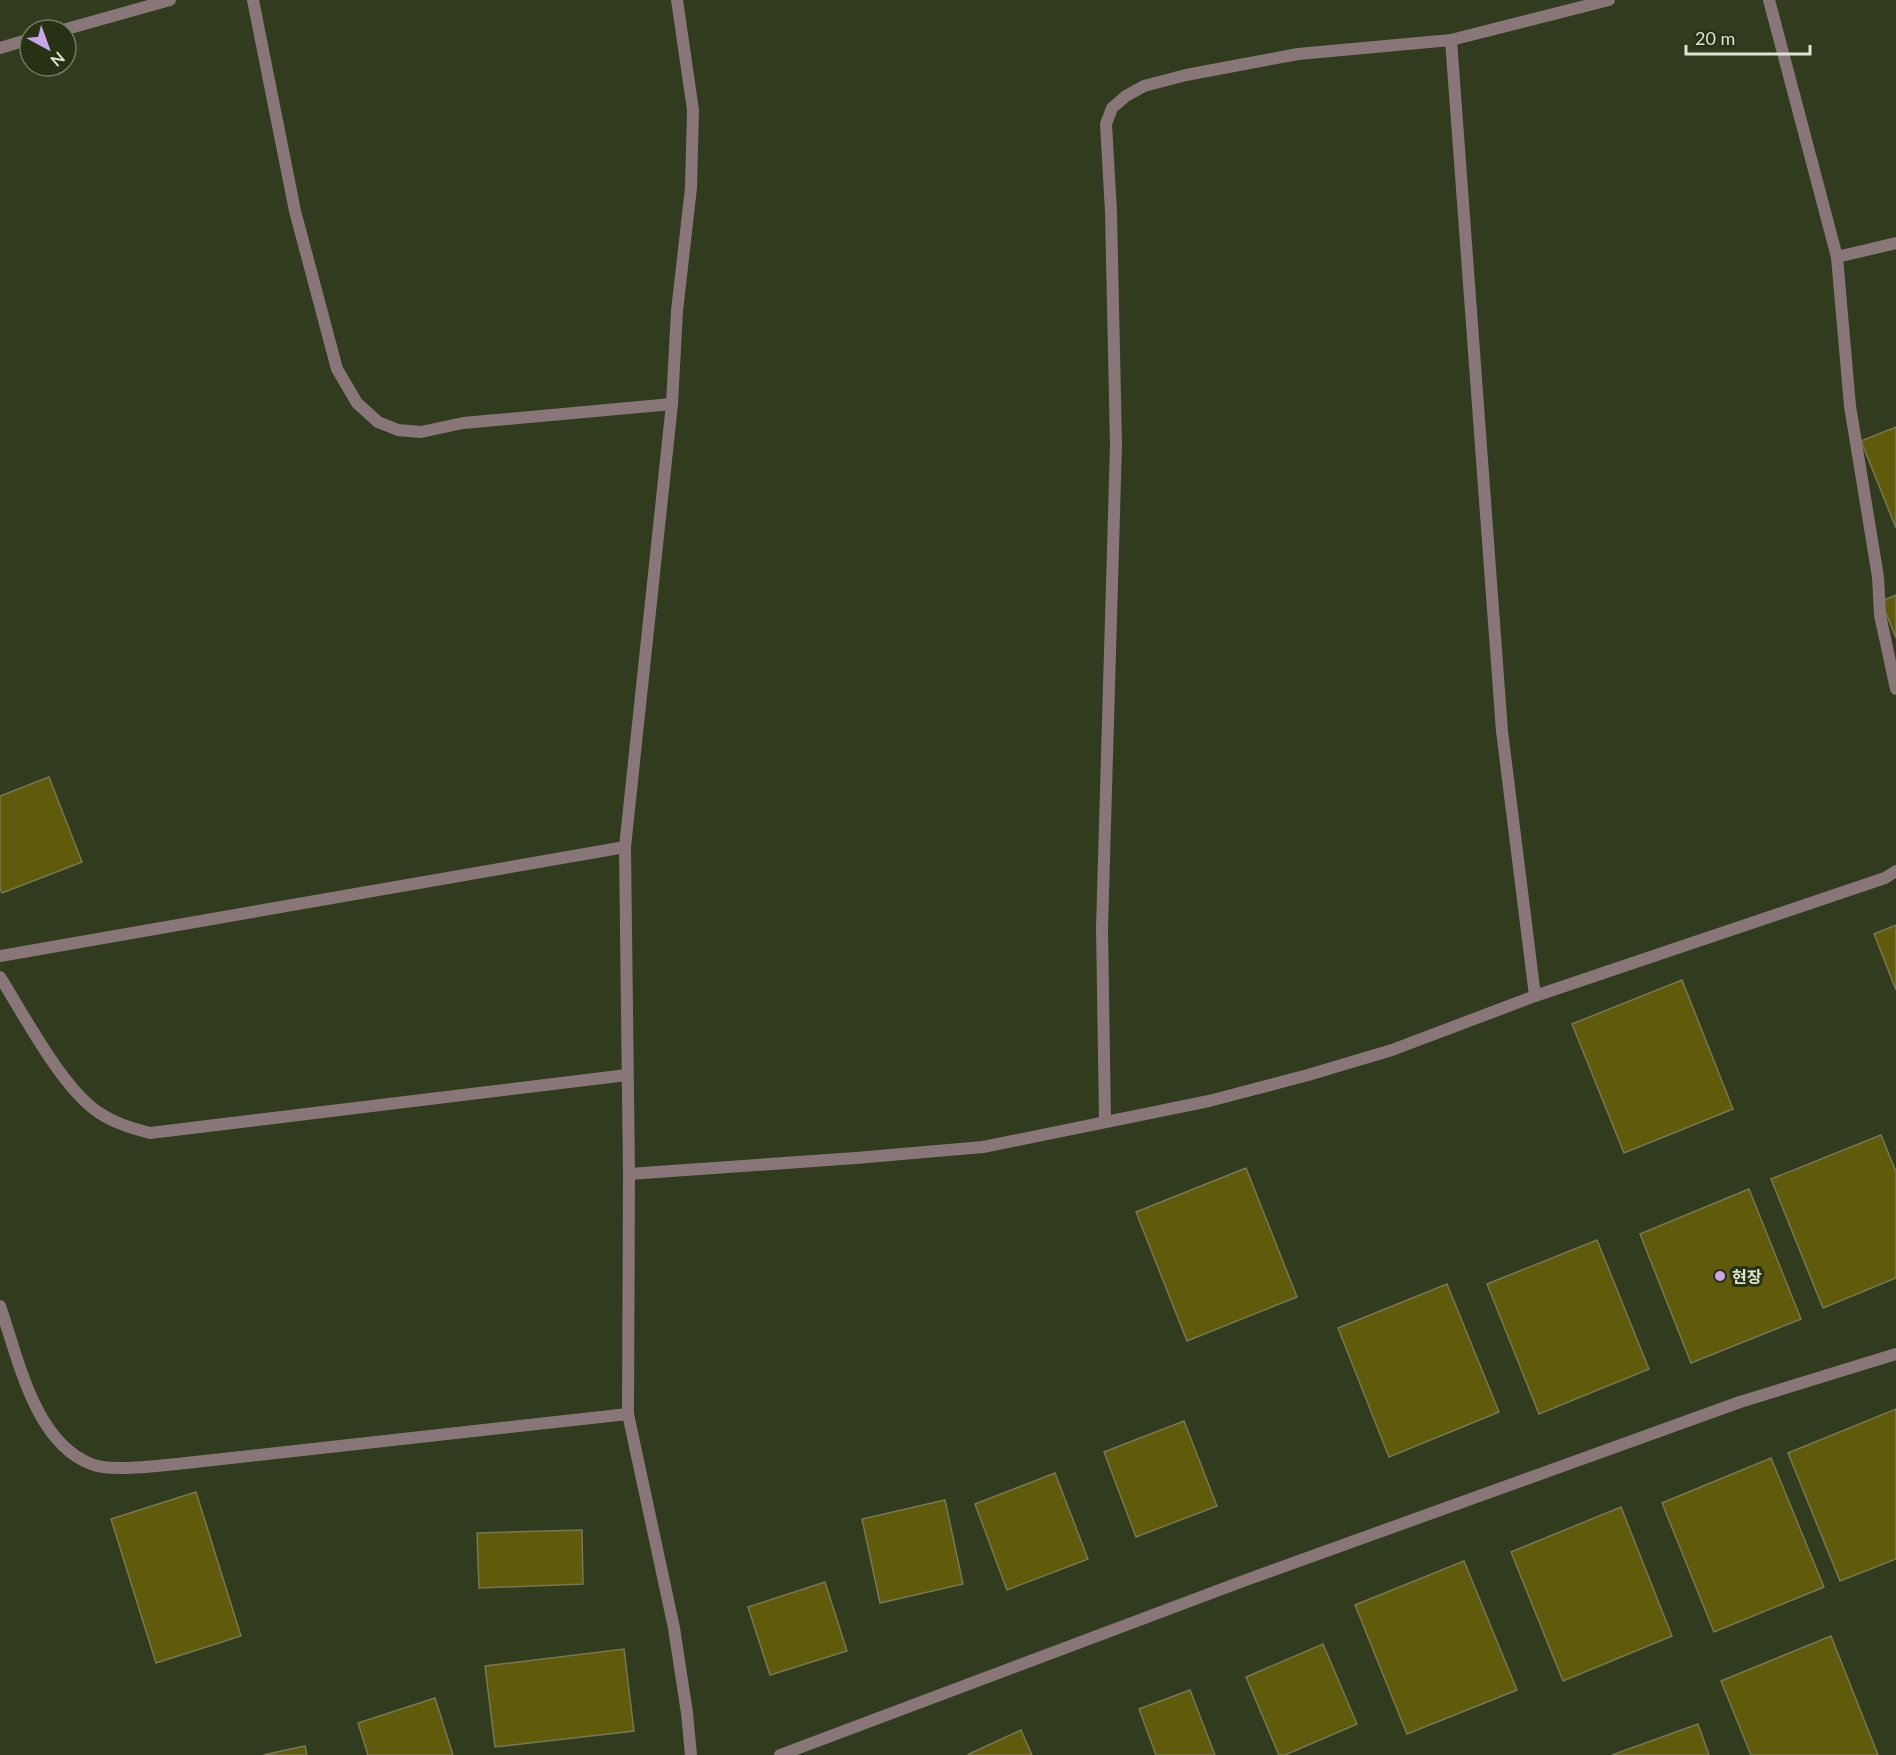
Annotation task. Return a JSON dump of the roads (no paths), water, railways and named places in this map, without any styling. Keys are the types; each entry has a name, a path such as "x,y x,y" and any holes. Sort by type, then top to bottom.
{"street":[{"path":"78,26 170,0"},
{"path":"253,0 295,211 337,369 357,404 378,422 398,430 421,432 463,423 672,404"},
{"path":"677,0 693,110 691,188 677,310 672,404 625,847 629,1174 628,1414 674,1628 691,1755"},
{"path":"1105,1122 1102,928 1116,446 1112,212 1106,124 1112,108 1126,96 1144,86 1186,75 1298,54 1451,40 1609,0"},
{"path":"1769,0 1837,257 1850,406 1869,513 1878,577 1880,615 1896,689"},
{"path":"1451,40 1502,731 1535,996"},
{"path":"0,48 18,43"},
{"path":"1837,257 1896,243"},
{"path":"0,956 625,847"},
{"path":"629,1174 983,1147 1209,1101 1392,1050 1535,996 1886,878 1896,871"},
{"path":"0,977 74,1091 97,1111 121,1124 150,1133 627,1075"},
{"path":"0,1306 33,1401 45,1424 67,1450 92,1465 128,1468 177,1464 628,1414"},
{"path":"780,1755 1325,1552 1740,1402 1896,1353"}],"place":[{"name":"현장","path":"1720,1276"}]}
